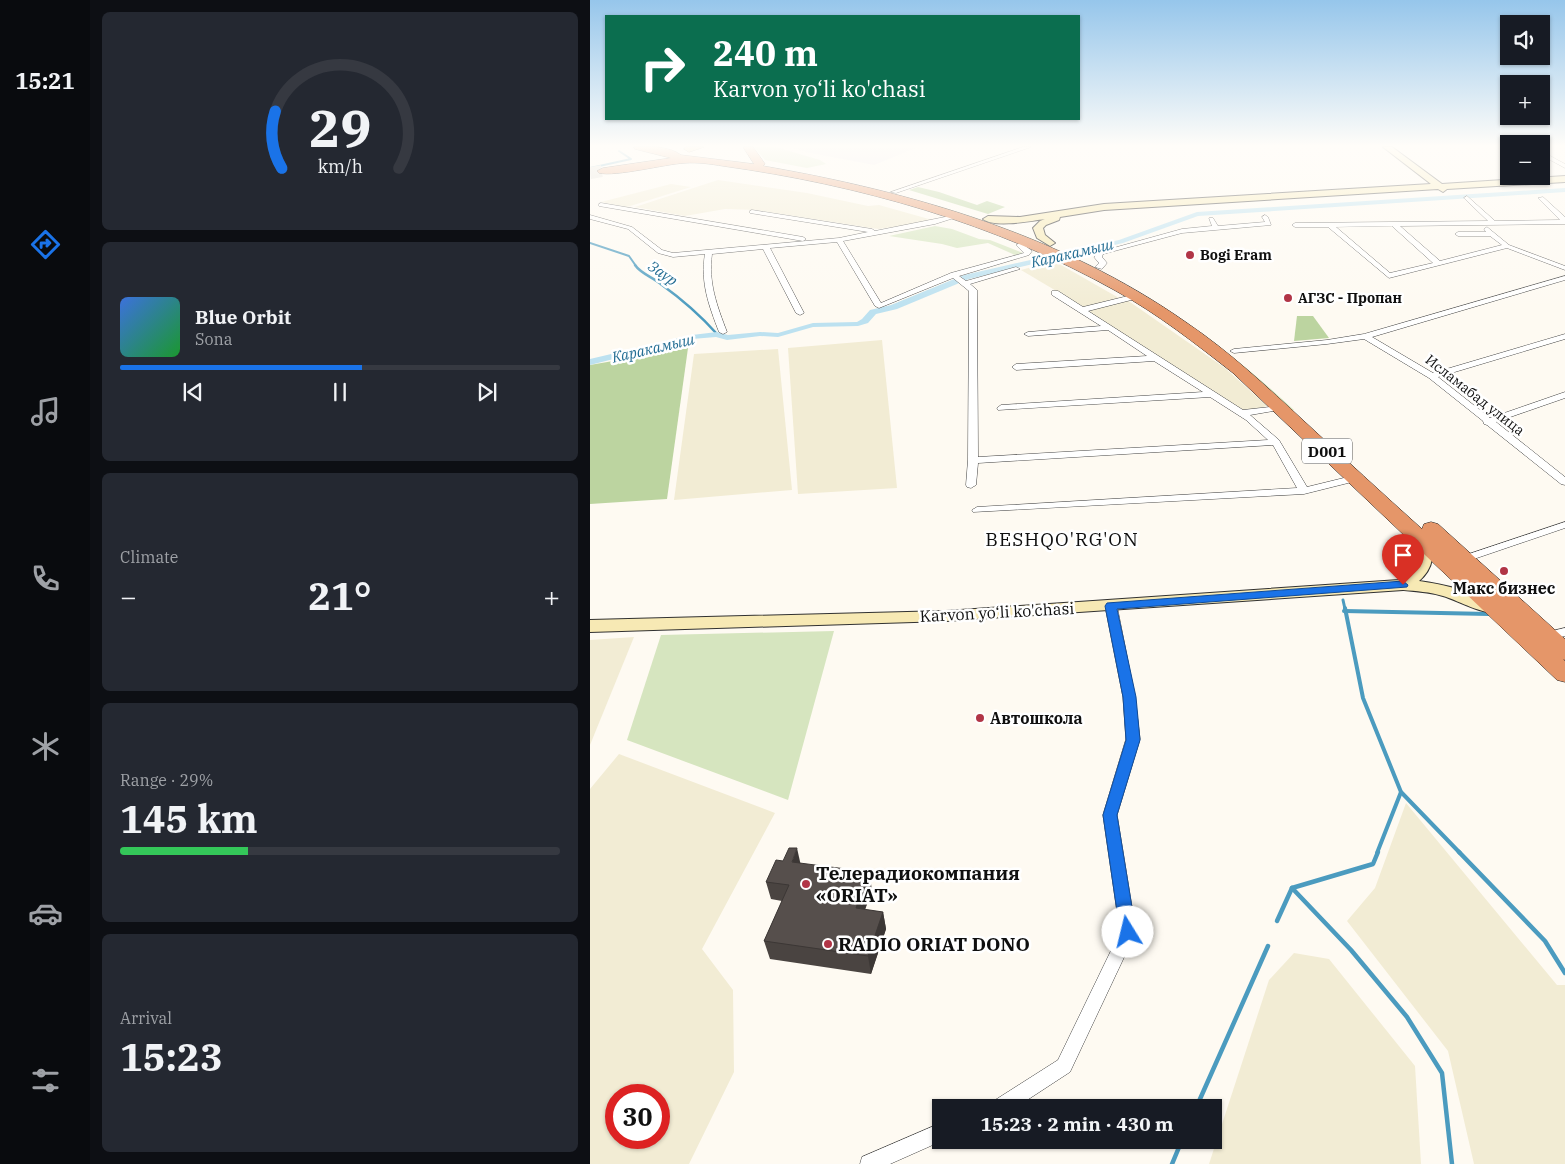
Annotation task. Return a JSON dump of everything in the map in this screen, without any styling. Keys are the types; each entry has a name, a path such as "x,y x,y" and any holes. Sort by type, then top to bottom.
{"highway":[{"name":"D001","path":"918,201 988,219 1099,267 1167,305 1234,351 1302,418 1405,514 1421,538 1565,674"},
{"name":"D001","path":"922,201 1060,251 1184,326 1302,418 1356,478 1464,559 1557,634 1565,652"}],"main road":[{"path":"988,219 1010,221 1104,206 1192,201"},
{"path":"1029,219 1022,222 1022,224 1030,226 1064,216 1117,208 1226,201"},
{"path":"1041,224 1038,233 1060,251"},
{"path":"1403,585 1418,575 1426,560 1421,538"},
{"name":"Karvon yo‘li ko'chasi","path":"590,626 946,616 1403,585 1430,587 1453,592 1500,614"}],"street":[{"path":"1471,201 1495,224"},
{"path":"1543,201 1565,223"},
{"path":"601,205 817,242"},
{"path":"752,212 881,233"},
{"path":"590,217 630,228 660,252 673,255 839,240 945,220 958,215"},
{"path":"1099,267 1103,263 1098,257 1101,253 1182,231 1266,225 1269,224 1265,216"},
{"path":"1212,219 1216,228"},
{"path":"1295,224 1565,223"},
{"path":"1329,224 1389,276 1506,246"},
{"path":"1482,224 1506,246 1565,268"},
{"path":"1395,225 1439,264"},
{"path":"1458,234 1492,234"},
{"path":"839,240 879,306 954,276 1027,254 1029,251 1018,246 1028,241"},
{"path":"766,248 800,313"},
{"path":"709,253 706,265 708,292 723,332"},
{"path":"965,283 1016,269"},
{"path":"954,276 973,290 973,460 970,485"},
{"path":"1234,351 1327,342 1365,336 1565,278"},
{"path":"1055,293 1242,413 1276,442 1304,490"},
{"path":"1082,310 1136,296"},
{"path":"1028,334 1109,328"},
{"name":"Исламабад улица","path":"1365,336 1432,376 1487,422 1563,477"},
{"path":"1432,376 1565,336"},
{"path":"1016,367 1155,358"},
{"path":"1001,408 1213,394"},
{"path":"1487,422 1565,395"},
{"path":"1242,413 1276,408"},
{"path":"973,460 1276,442"},
{"path":"977,510 1304,490 1356,478"},
{"path":"1464,559 1565,525"},
{"path":"1012,1099 1064,1066 1128,932 1110,815 1133,740 1129,697 1111,606"},
{"path":"869,1164 932,1136"}],"shaded area":[{"path":"604,201 645,201 627,207 601,202"},
{"path":"652,201 846,201 868,206 879,205 936,221 878,229 756,210 725,209 685,216 635,207"},
{"path":"1054,261 1119,298 1085,308 1021,270"},
{"path":"1127,300 1225,368 1267,406 1242,412 1088,311"},
{"path":"882,340 897,488 798,494 788,348"},
{"path":"778,349 792,490 674,500 694,354"},
{"path":"634,637 590,745 590,640"},
{"path":"619,754 775,813 702,949 733,990 734,1072 689,1164 590,1164 590,789"},
{"path":"1406,803 1557,985 1565,985 1565,1164 1474,1164 1448,1051 1347,921 1375,888"},
{"path":"1294,953 1329,959 1415,1066 1421,1164 1209,1164 1214,1149 1222,1149 1222,1124 1269,980"}],"green space":[{"path":"946,201 966,201 977,205 988,201 1005,207 988,214"},
{"path":"935,205 987,222 1036,241 1083,262 1127,285 1212,341 1294,410 1290,411 1268,390 1072,258 1005,229"},
{"path":"935,226 952,229 979,239 990,240 1023,253 1015,255 988,243 957,248 889,236"},
{"path":"1297,316 1313,316 1329,338 1294,341"},
{"path":"688,348 667,499 590,504 590,365"},
{"path":"834,631 788,800 627,740 661,635"}],"building":[{"path":"789,848 797,848 792,862 869,872 856,908 883,912 868,956 764,941 789,885 766,882 776,860 783,861"}],"waterway":[{"name":"Каракамыш","path":"590,362 692,337 717,334 727,338 760,334 778,335 813,325 858,324 865,321 873,312 894,307 967,277 1121,242 1197,214 1391,201"},
{"name":"Заур","path":"590,243 629,256 636,266"},
{"name":"Заур","path":"635,265 640,271 659,282 684,302 717,334"},
{"path":"1343,600 1345,609"},
{"path":"1346,611 1489,614"},
{"path":"1346,611 1363,698 1401,792"},
{"path":"1377,853 1401,792"},
{"path":"1401,792 1460,853"},
{"path":"1292,888 1373,864 1378,852"},
{"path":"1459,852 1545,941 1565,973"},
{"path":"1277,921 1292,888"},
{"path":"1292,888 1351,950 1407,1017 1442,1073 1452,1164"},
{"path":"1200,1099 1268,946"},
{"path":"1172,1164 1178,1149"}],"place":[{"name":"Bogi Eram","path":"1190,255"},
{"name":"АГЗС - Пропан","path":"1288,298"},
{"name":"Макс бизнес","path":"1504,571"},
{"name":"Автошкола","path":"980,718"},
{"name":"Телерадиокомпания «ORIAT»","path":"806,884"},
{"name":"RADIO ORIAT DONO","path":"828,944"}],"district":[{"name":"BESHQO'RG'ON","path":"1062,539"}],"route":[{"path":"1128,932 1110,815 1133,740 1129,697 1111,606 1403,585"}]}
